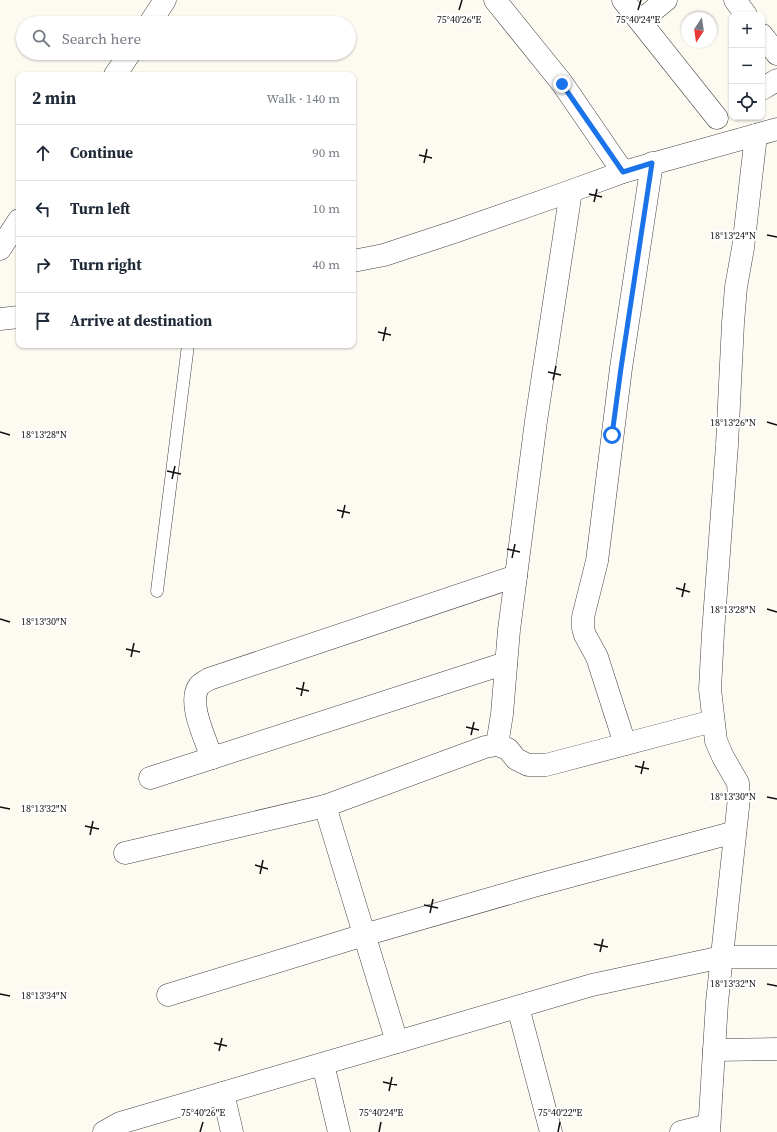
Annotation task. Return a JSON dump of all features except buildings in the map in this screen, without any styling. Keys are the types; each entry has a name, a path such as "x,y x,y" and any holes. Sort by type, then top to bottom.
{"street":[{"path":"155,16 165,0"},
{"path":"495,0 562,84 623,172"},
{"path":"623,0 640,21 724,113 711,126 702,149"},
{"path":"640,21 666,0"},
{"path":"735,0 744,12"},
{"path":"765,39 777,54"},
{"path":"118,72 126,60"},
{"path":"765,87 777,80"},
{"path":"356,260 384,255 454,232 623,172 777,129"},
{"path":"681,1132 709,1129 722,956 739,798 738,784 716,741 710,689 727,445 733,323 736,287 743,248 756,135"},
{"path":"625,744 597,657 584,635 583,617 598,554 621,368 652,163"},
{"path":"497,745 502,714 516,576 536,421 571,191"},
{"path":"0,249 16,225"},
{"path":"0,319 16,317"},
{"path":"212,758 195,711 194,695 199,685 209,679 516,576"},
{"path":"150,778 506,663"},
{"path":"125,853 325,806 485,747 497,745 508,749 516,759 528,765 546,765 713,721"},
{"path":"325,806 397,1042"},
{"path":"168,995 364,935 534,886 735,832"},
{"path":"104,1132 120,1123 592,985 722,956 777,957"},
{"path":"518,1007 551,1132"},
{"path":"714,1050 777,1049"},
{"path":"323,1064 339,1132"},
{"path":"222,1093 232,1132"}],"lane":[{"path":"157,591 188,348"}],"route":[{"path":"562,84 623,172 652,163 612,435"}]}
